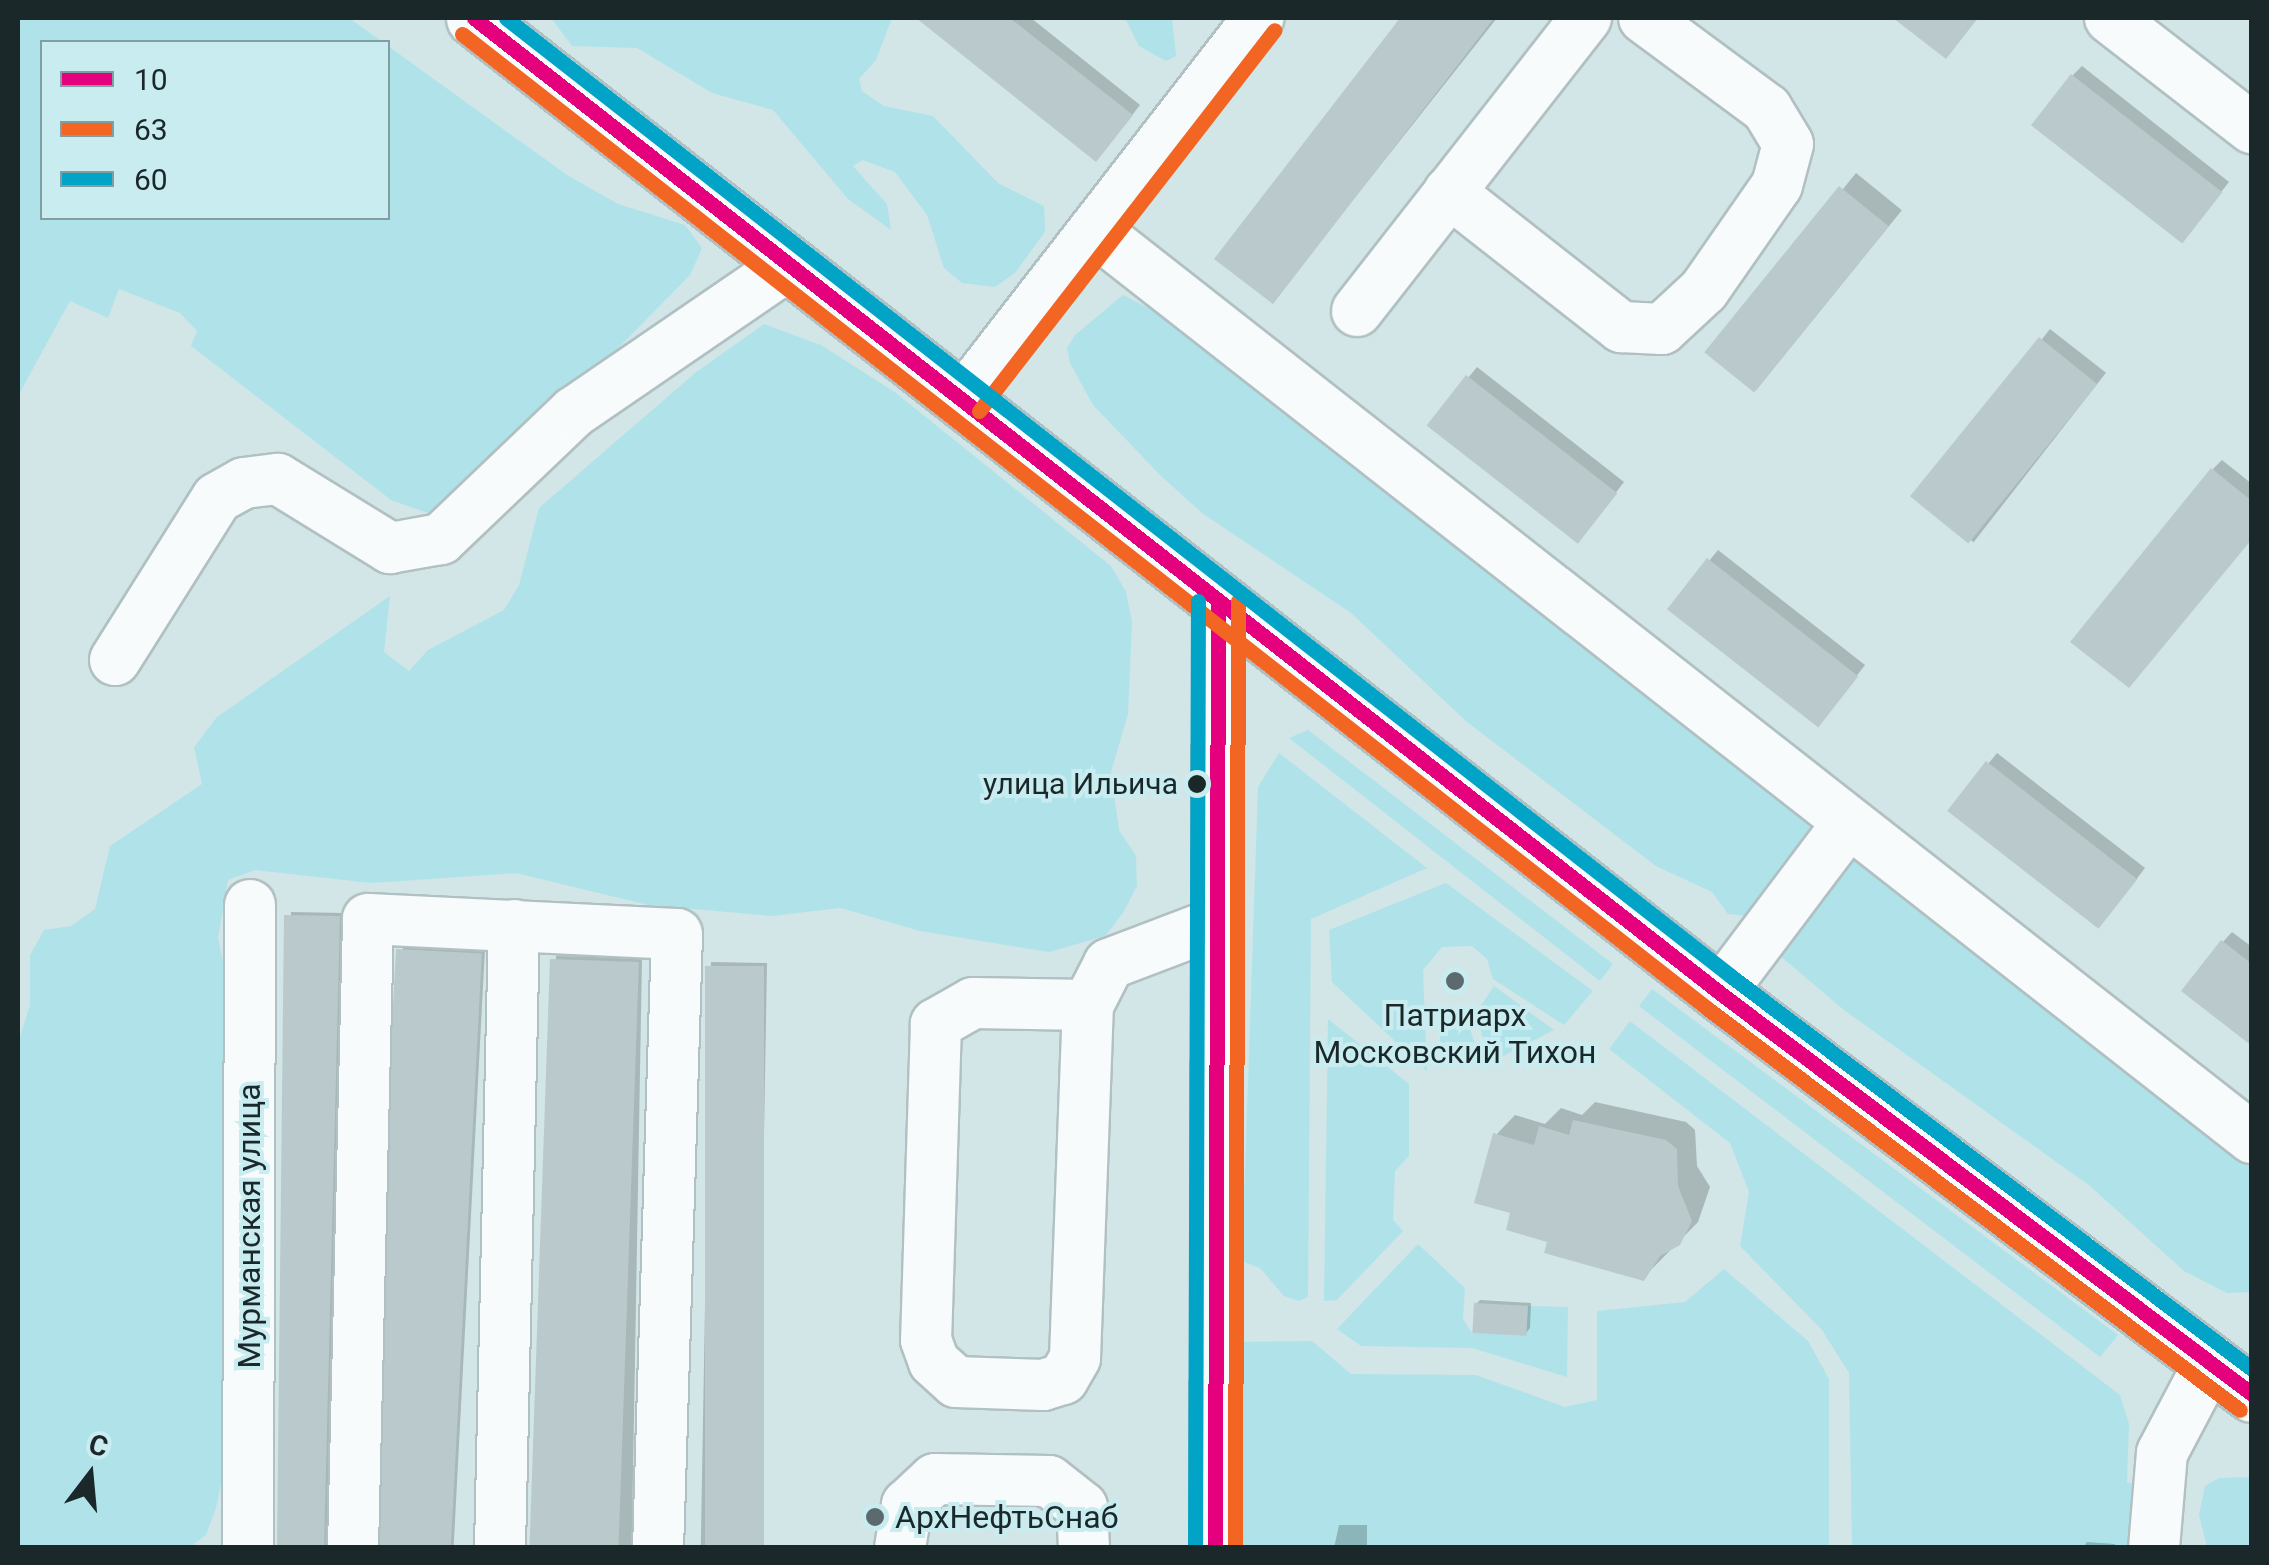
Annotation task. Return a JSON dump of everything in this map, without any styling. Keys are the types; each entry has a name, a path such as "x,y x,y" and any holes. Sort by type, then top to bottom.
{"main road":[{"path":"474,18 1720,993 2237,1374"}],"street":[{"path":"963,399 1259,18"},
{"path":"1357,311 1586,18"},
{"path":"1449,192 1621,327 1662,329 1704,290 1777,185 1788,144 1767,109 1644,18"},
{"path":"2110,18 2252,128"},
{"path":"1094,230 1846,826 2252,1138"},
{"path":"115,660 217,498 244,483 278,479 390,548 441,539 574,412 790,264"},
{"path":"1216,1548 1218,601"},
{"path":"1720,993 1846,826"},
{"name":"Мурманская улица","path":"248,1548 250,904"},
{"path":"353,1548 368,919 677,934 658,1548"},
{"path":"1088,1004 973,1003 936,1024 926,1340 934,1362 956,1382 1043,1384 1062,1379 1075,1358 1088,1004 1109,964 1217,923"},
{"path":"500,1548 514,925"},
{"path":"2154,1548 2162,1453 2237,1374"},
{"path":"900,1548 907,1505 935,1479 1048,1481 1082,1507 1084,1548"}],"shaded area":[{"path":"18,18 349,18 380,40 40,40 40,220 390,220 390,47 567,175 618,204 685,225 702,248 690,275 580,387 428,513 391,500 191,346 197,331 180,313 119,289 108,318 70,301 18,396"},
{"path":"551,18 892,18 876,60 859,79 862,91 884,106 933,116 998,183 1044,206 1045,232 1015,273 995,287 962,283 944,268 927,215 895,172 863,160 853,166 887,204 891,230 848,199 773,110 712,93 637,48 572,46"},
{"path":"1125,18 1172,18 1176,56 1166,61 1139,46"},
{"path":"1123,295 1170,319 1829,817 1758,917 1728,914 1712,892 1656,866 1467,722 1351,613 1202,513 1161,476 1093,405 1070,363 1067,348 1075,335"},
{"path":"764,324 821,345 896,393 1111,566 1126,592 1132,622 1128,714 1111,772 1119,830 1136,856 1137,886 1123,913 1105,936 1049,952 920,931 841,908 771,916 648,905 516,873 371,883 255,870 228,880 218,938 231,998 222,1479 216,1508 206,1535 190,1547 18,1548 18,1043 30,1005 30,955 44,930 71,926 95,909 110,846 202,784 194,747 217,717 390,596 384,652 409,671 428,650 504,610 519,585 539,508 695,373"},
{"path":"1308,730 1613,964 1600,981 1289,738"},
{"path":"1279,753 1427,868 1311,919 1308,1297 1299,1301 1284,1296 1260,1268 1242,1261 1258,787"},
{"path":"1854,851 2251,1144 2251,1292 2227,1293 2184,1271 2090,1186 1844,1010 1779,955"},
{"path":"1446,883 1593,991 1564,1025 1493,979 1487,959 1472,946 1442,947 1423,970 1427,1071 1332,982 1329,930"},
{"path":"1494,986 1554,1030 1501,1057 1487,1052 1476,1013"},
{"path":"1652,989 2118,1335 2100,1357 1639,1006"},
{"path":"1440,1014 1466,1017 1478,1053 1440,1065"},
{"path":"1328,1019 1409,1084 1409,1156 1395,1171 1393,1220 1403,1231 1337,1300 1324,1301"},
{"path":"1630,1021 2120,1395 2129,1424 2127,1482 2142,1487 2140,1547 1852,1547 1849,1373 1822,1330 1740,1246 1749,1192 1730,1143 1609,1049"},
{"path":"1418,1244 1465,1288 1463,1319 1472,1333 1526,1335 1528,1306 1568,1307 1567,1377 1472,1348 1361,1346 1337,1329"},
{"path":"1724,1269 1808,1341 1829,1379 1829,1547 1240,1547 1240,1342 1312,1341 1351,1374 1476,1375 1565,1407 1597,1400 1597,1311 1685,1302"},
{"path":"2251,1477 2251,1547 2207,1547 2199,1515 2205,1486 2219,1478"}],"building":[{"path":"916,18 1010,18 1133,115 1096,162"},
{"path":"1400,18 1494,18 1273,304 1214,259"},
{"path":"1893,18 1978,18 1946,59"},
{"path":"2071,74 2222,192 2182,243 2031,125"},
{"path":"1839,186 1889,226 1754,393 1704,352"},
{"path":"2039,337 2097,384 1968,544 1910,496"},
{"path":"1466,375 1617,493 1578,544 1427,425"},
{"path":"2211,468 2252,501 2252,539 2129,688 2070,642"},
{"path":"1707,558 1858,676 1818,727 1667,609"},
{"path":"1986,761 2137,879 2099,929 1947,811"},
{"path":"284,915 340,916 324,1548 277,1548"},
{"path":"2221,940 2252,964 2252,1046 2181,991"},
{"path":"396,949 482,954 451,1548 365,1547"},
{"path":"550,959 639,962 618,1548 529,1548"},
{"path":"705,966 764,966 764,1548 705,1548"},
{"path":"1573,1120 1666,1140 1677,1149 1678,1186 1692,1221 1680,1245 1660,1256 1644,1281 1544,1253 1547,1242 1506,1230 1510,1213 1474,1203 1493,1133 1534,1145 1539,1126 1569,1135"},
{"path":"1474,1303 1528,1306 1526,1336 1472,1333"}],"transit line":[{"name":"10","path":"474,18 1720,993 2252,1394"},
{"name":"60","path":"506,18 1732,977 2252,1369"},
{"name":"63","path":"979,411 1275,30"},
{"name":"63","path":"462,34 1708,1009 2240,1410"},
{"name":"60","path":"1195,1548 1198,601"},
{"name":"10","path":"1215,1548 1218,601"},
{"name":"63","path":"1235,1548 1238,601"}],"place":[{"name":"улица Ильича","path":"1197,784"},
{"name":"Патриарх Московский Тихон","path":"1455,981"},
{"name":"АрхНефтьСнаб","path":"875,1517"}]}
